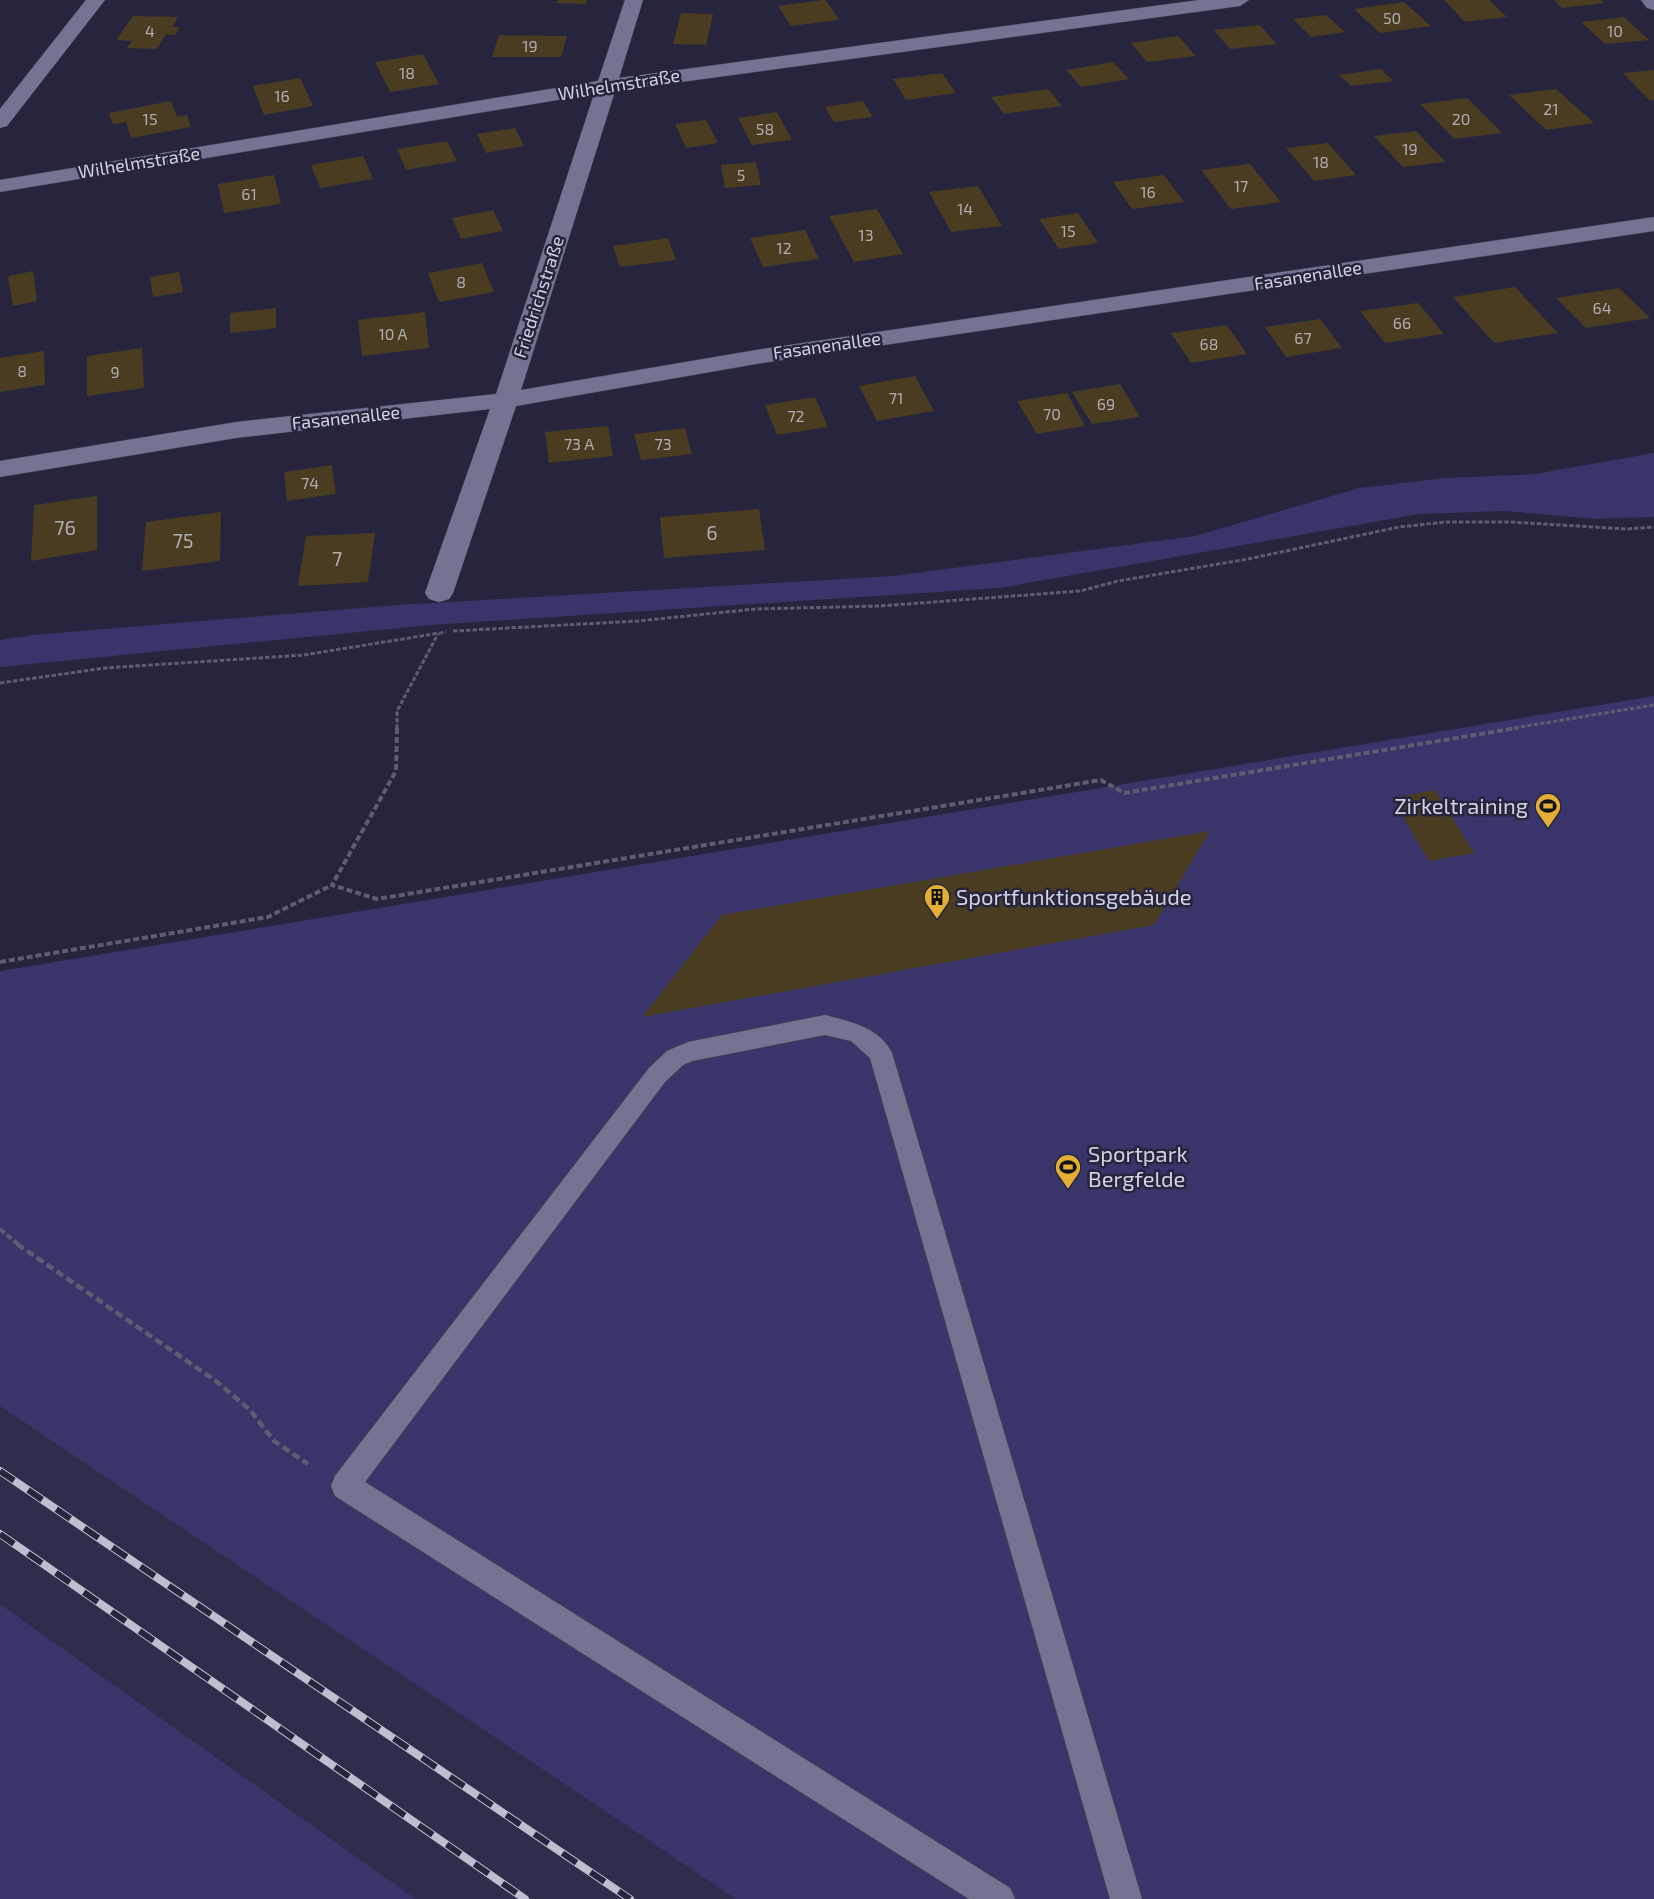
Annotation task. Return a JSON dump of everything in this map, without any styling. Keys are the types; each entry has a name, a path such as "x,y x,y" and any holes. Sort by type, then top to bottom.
{"street":[{"path":"0,122 96,0"},
{"name":"Friedrichstraße","path":"439,593 506,400 634,0"},
{"name":"Wilhelmstraße","path":"0,186 606,86 1240,0"},
{"path":"1650,0 1654,4"},
{"name":"Fasanenallee","path":"0,469 236,430 506,400 767,355 1654,224"}],"lane":[{"path":"999,1899 345,1486 666,1066 688,1052 702,1047 808,1027 842,1027 858,1033 880,1053 1126,1899"}],"path":[{"path":"0,683 112,667 306,655 438,634 525,625 638,621 754,609 880,606 1080,591 1118,581 1248,559 1399,527 1446,522 1511,522 1626,529 1654,527"},
{"path":"0,962 268,917 332,885 396,771 397,711 438,634"},
{"path":"332,885 377,899 1101,780 1124,793 1654,705"},
{"path":"0,1229 25,1251 216,1381 250,1410 274,1441 345,1486"}],"shaded area":[{"path":"1654,453 1654,517 1595,519 1505,511 1419,514 999,588 431,625 0,667 0,640 33,635 397,605 893,576 1195,536 1359,488 1446,478 1535,474"},
{"name":"Sportpark Bergfelde","path":"1654,696 1654,1899 736,1899 0,1406 0,971"},
{"path":"0,1405 743,1899 416,1899 0,1604"},
{"path":"0,1604 416,1899 0,1899"}],"building":[{"path":"558,0 587,0 586,4 556,3"},
{"path":"826,0 839,20 791,26 778,6"},
{"path":"1444,0 1489,0 1507,17 1465,22"},
{"path":"1554,0 1601,0 1605,3 1562,8"},
{"path":"1404,2 1431,26 1380,33 1354,9"},
{"path":"681,13 713,14 706,45 673,44"},
{"path":"1326,15 1345,32 1311,37 1293,19"},
{"path":"133,16 178,17 172,27 180,27 175,35 166,34 157,49 127,48 132,41 116,40"},
{"path":"1624,17 1649,40 1605,44 1581,22"},
{"path":"1260,25 1277,44 1230,49 1214,30"},
{"path":"499,35 567,36 561,57 492,57"},
{"path":"1178,36 1196,56 1147,62 1131,43"},
{"path":"423,54 439,84 390,92 375,62"},
{"path":"1113,62 1129,79 1081,87 1066,70"},
{"path":"1381,69 1393,81 1351,86 1339,75"},
{"path":"1654,70 1654,100 1650,101 1623,73"},
{"path":"942,73 956,93 906,100 893,79"},
{"path":"300,78 313,106 264,115 253,86"},
{"path":"1048,89 1062,106 1004,114 991,97"},
{"path":"1556,89 1594,123 1546,130 1509,95"},
{"path":"1467,98 1502,133 1454,139 1420,104"},
{"path":"171,101 177,117 187,115 191,127 131,138 126,122 113,124 109,113"},
{"path":"863,101 873,117 834,122 825,107"},
{"path":"777,112 792,140 752,145 738,118"},
{"path":"706,120 718,143 686,148 675,124"},
{"path":"515,128 524,146 486,153 477,134"},
{"path":"1416,131 1446,162 1403,167 1374,136"},
{"path":"447,141 457,161 406,170 397,149"},
{"path":"1328,143 1356,175 1314,181 1286,148"},
{"path":"363,156 373,179 320,188 311,165"},
{"path":"756,162 761,185 725,188 721,165"},
{"path":"1250,164 1281,202 1231,209 1201,170"},
{"path":"274,175 281,204 224,213 218,184"},
{"path":"1164,175 1184,202 1132,209 1113,182"},
{"path":"978,186 1002,226 951,232 929,192"},
{"path":"877,209 903,254 854,262 829,216"},
{"path":"493,210 503,231 461,239 452,218"},
{"path":"1078,213 1098,243 1059,249 1039,219"},
{"path":"805,230 819,259 763,267 750,238"},
{"path":"668,238 676,260 620,267 613,246"},
{"path":"482,263 494,292 439,302 428,273"},
{"path":"33,271 37,301 13,306 8,276"},
{"path":"179,272 183,292 153,297 150,277"},
{"path":"1515,287 1558,333 1494,343 1453,297"},
{"path":"1619,288 1650,318 1586,328 1556,298"},
{"path":"1418,303 1444,334 1385,343 1360,311"},
{"path":"276,308 276,328 230,333 230,313"},
{"path":"425,312 429,348 362,356 358,320"},
{"path":"1320,319 1342,348 1286,357 1265,327"},
{"path":"1227,325 1247,354 1191,363 1171,333"},
{"path":"142,348 144,388 87,396 87,356"},
{"path":"44,351 45,385 0,392 0,358"},
{"path":"915,376 934,411 877,421 859,386"},
{"path":"1120,384 1140,417 1092,424 1072,392"},
{"path":"1067,393 1085,426 1037,434 1017,401"},
{"path":"815,397 828,427 777,435 765,405"},
{"path":"608,426 613,456 549,463 545,432"},
{"path":"685,428 692,454 641,460 634,434"},
{"path":"332,465 336,494 287,501 284,472"},
{"path":"97,496 97,550 31,561 34,505"},
{"path":"759,509 765,550 664,558 660,517"},
{"path":"221,512 220,561 142,571 146,522"},
{"path":"375,533 368,582 298,586 306,536"},
{"path":"1435,790 1474,853 1429,861 1392,798"},
{"name":"Sportfunktionsgebäude","path":"1210,831 1154,925 642,1017 722,915"}],"railway":[{"path":"0,1471 630,1899"},
{"path":"0,1534 525,1899"}],"place":[{"name":"Zirkeltraining","path":"1548,829"},
{"name":"Sportfunktionsgebäude","path":"937,920"},
{"name":"Sportpark Bergfelde","path":"1068,1190"}]}
